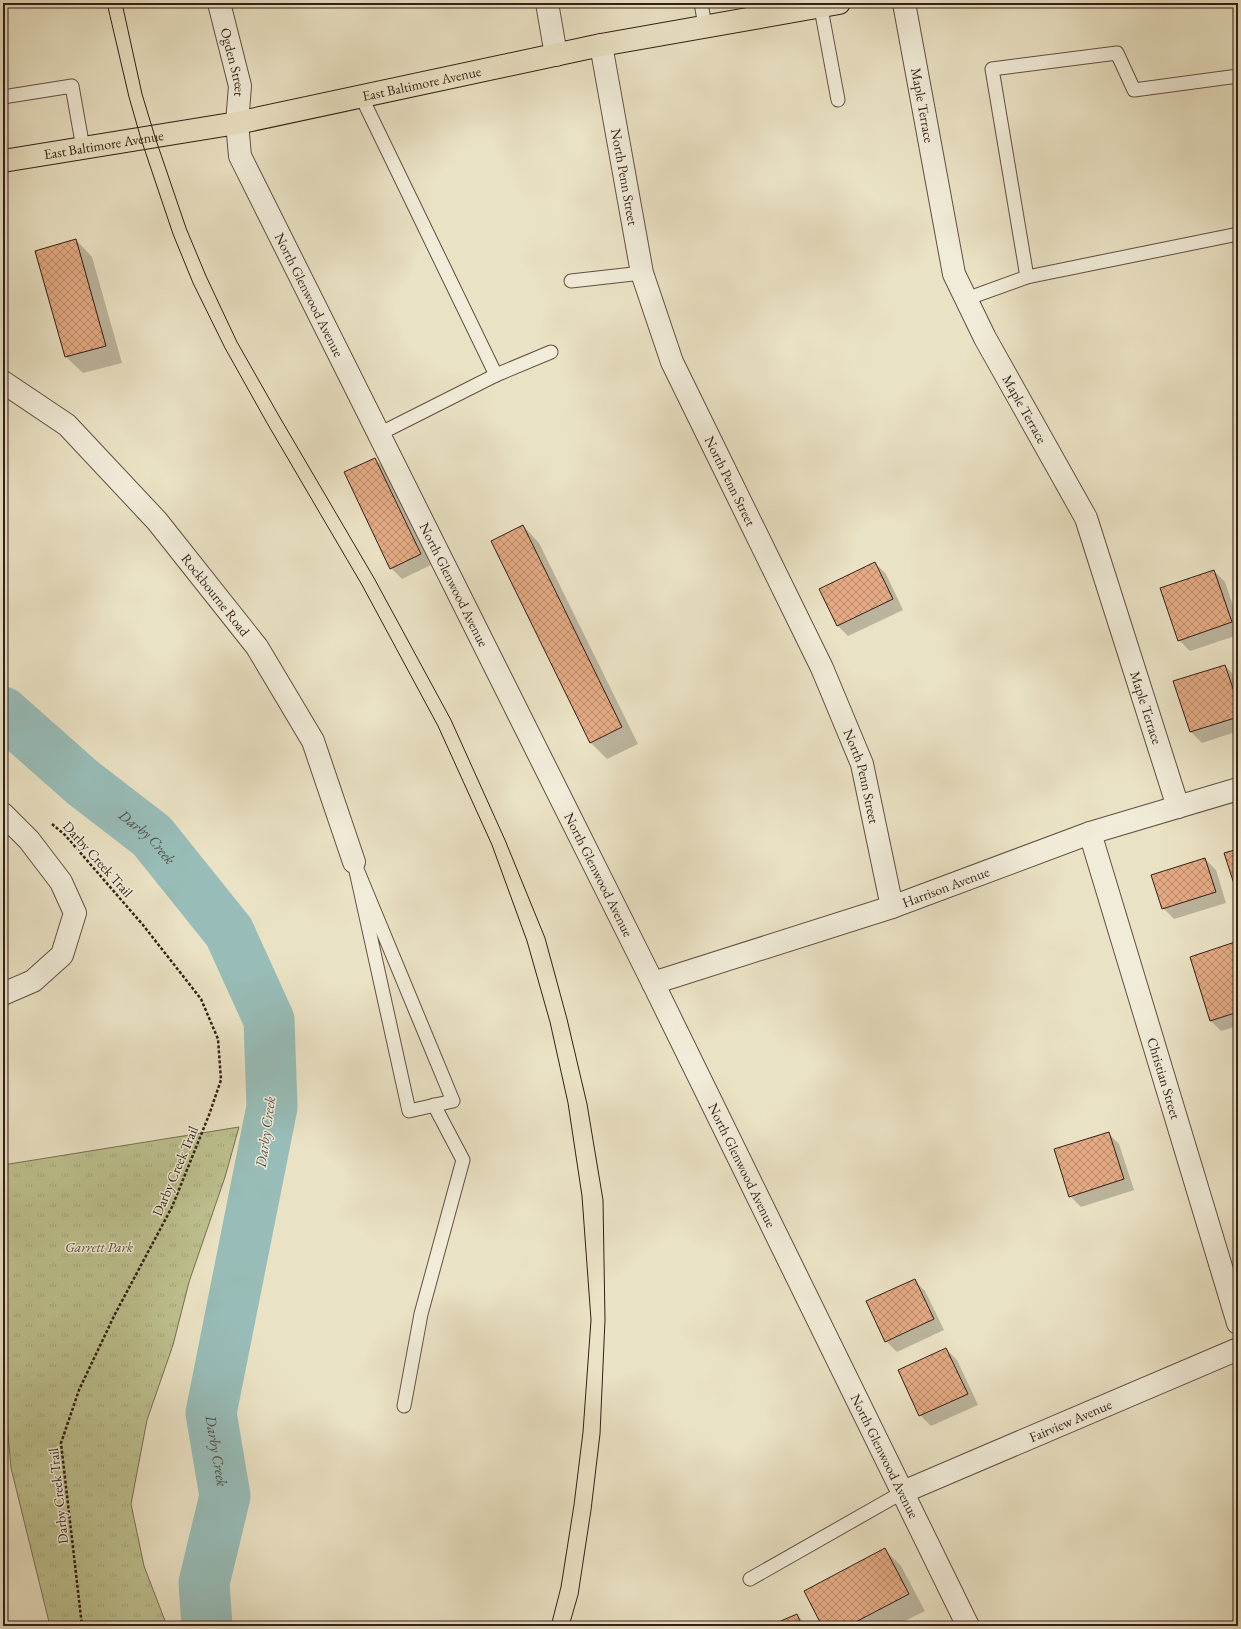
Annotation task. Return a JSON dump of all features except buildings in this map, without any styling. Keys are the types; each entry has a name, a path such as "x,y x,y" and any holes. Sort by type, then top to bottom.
{"main road":[{"name":"East Baltimore Avenue","path":"3,161 237,123 601,45 705,26 769,9 826,4"}],"street":[{"name":"Ogden Street","path":"219,3 240,86 237,123"},
{"path":"547,3 556,55"},
{"name":"Maple Terrace","path":"904,3 954,274 985,338 1086,518 1178,807"},
{"name":"North Penn Street","path":"601,45 642,273 672,362 822,668 862,764 892,907"},
{"name":"North Glenwood Avenue","path":"237,123 240,156 653,983 968,1626"},
{"name":"Rockbourne Road","path":"3,382 67,425 157,521 257,647 313,742 354,862"},
{"name":"Harrison Avenue","path":"653,983 892,907 1090,833 1238,789"},
{"path":"3,814 29,840 61,882 75,913 62,955 33,981 3,994"},
{"name":"Christian Street","path":"1090,833 1238,1323"},
{"name":"Fairview Avenue","path":"903,1492 1238,1348"}],"lane":[{"path":"701,3 705,26"},
{"path":"826,4 838,100"},
{"path":"1028,277 992,69 1117,53 1134,90 1238,76"},
{"path":"3,97 72,86 83,148"},
{"path":"361,96 496,375"},
{"path":"966,300 1028,277 1238,234"},
{"path":"572,281 642,273"},
{"path":"379,434 496,375 551,352"},
{"path":"354,862 453,1101 409,1111 354,862"},
{"path":"404,1406 422,1314 463,1160 434,1105"},
{"path":"750,1579 903,1492"}],"path":[{"name":"Darby Creek Trail","path":"46,820 65,835 143,925 201,999 218,1039 221,1080 210,1115 172,1207 115,1314 79,1390 61,1443 82,1626"}],"green space":[{"name":"Garrett Park","path":"239,1127 225,1177 189,1282 173,1345 147,1420 131,1504 144,1566 167,1626 50,1626 11,1468 3,1379 3,1165"}],"waterway":[{"name":"Darby Creek","path":"3,712 82,782 152,836 229,932 269,1020 272,1107 211,1413 225,1496 204,1583 207,1626"}],"tram line":[{"path":"107,3 129,97 141,139 173,234 193,283 225,348 362,585 438,726 492,845 527,941 550,1022 568,1103 582,1196 591,1320 583,1432 574,1505 561,1587 551,1626"},
{"path":"122,3 142,94 155,137 186,228 206,276 237,342 374,578 451,720 505,840 545,938 567,1019 587,1104 603,1200 605,1320 600,1434 591,1510 578,1595 569,1626"}]}
